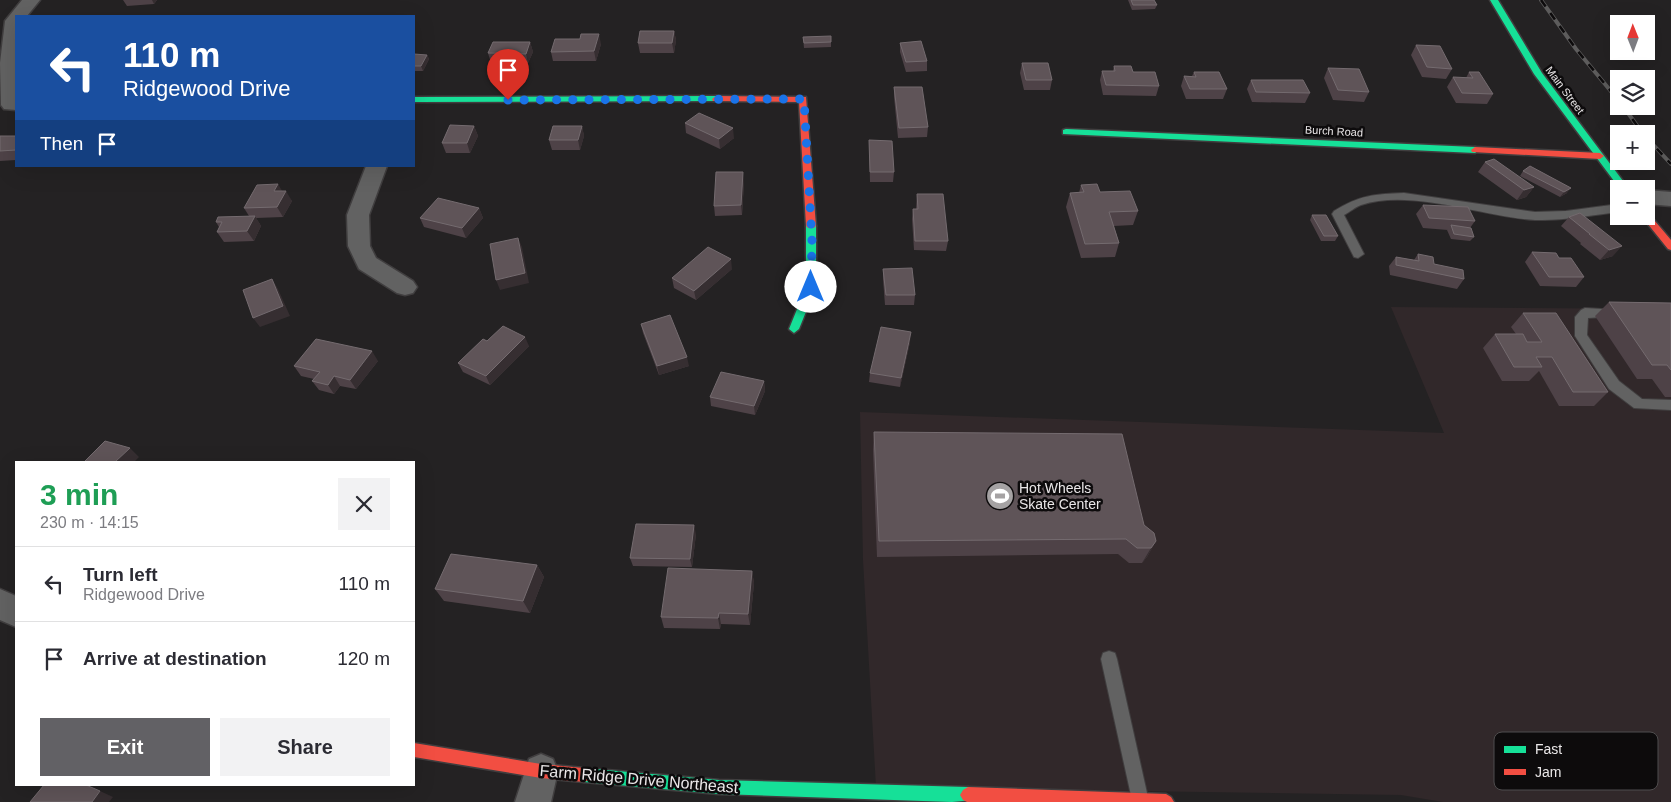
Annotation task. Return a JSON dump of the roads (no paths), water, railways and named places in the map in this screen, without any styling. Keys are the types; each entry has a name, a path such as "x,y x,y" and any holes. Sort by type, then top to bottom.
{"street":[{"path":"19,15 31,0"},
{"name":"Main Street","path":"1494,0 1506,24 1539,77 1618,180"},
{"path":"9,106 9,54 15,20"},
{"path":"415,100 804,99 812,241 811,287 794,329"},
{"name":"Burch Road","path":"1066,132 1600,156"},
{"path":"377,167 358,215 359,246 367,263 405,287"},
{"path":"1655,198 1671,199"},
{"path":"1653,225 1671,248"},
{"path":"0,603 15,612"},
{"name":"Farm Ridge Drive Northeast","path":"415,750 537,786 720,787 1166,802"}],"lane":[{"path":"1358,254 1338,214 1346,206 1363,200 1386,196 1408,197 1532,216 1560,217 1610,209"},
{"path":"1628,312 1585,313 1581,317 1581,336 1614,385 1626,396 1639,404 1671,405"},
{"path":"1109,659 1141,801"}],"railway":[{"path":"1541,0 1576,49 1610,90"},
{"path":"1629,115 1637,125"},
{"path":"1655,147 1671,164"}],"place":[{"name":"Hot Wheels Skate Center","path":"1000,496"}]}
